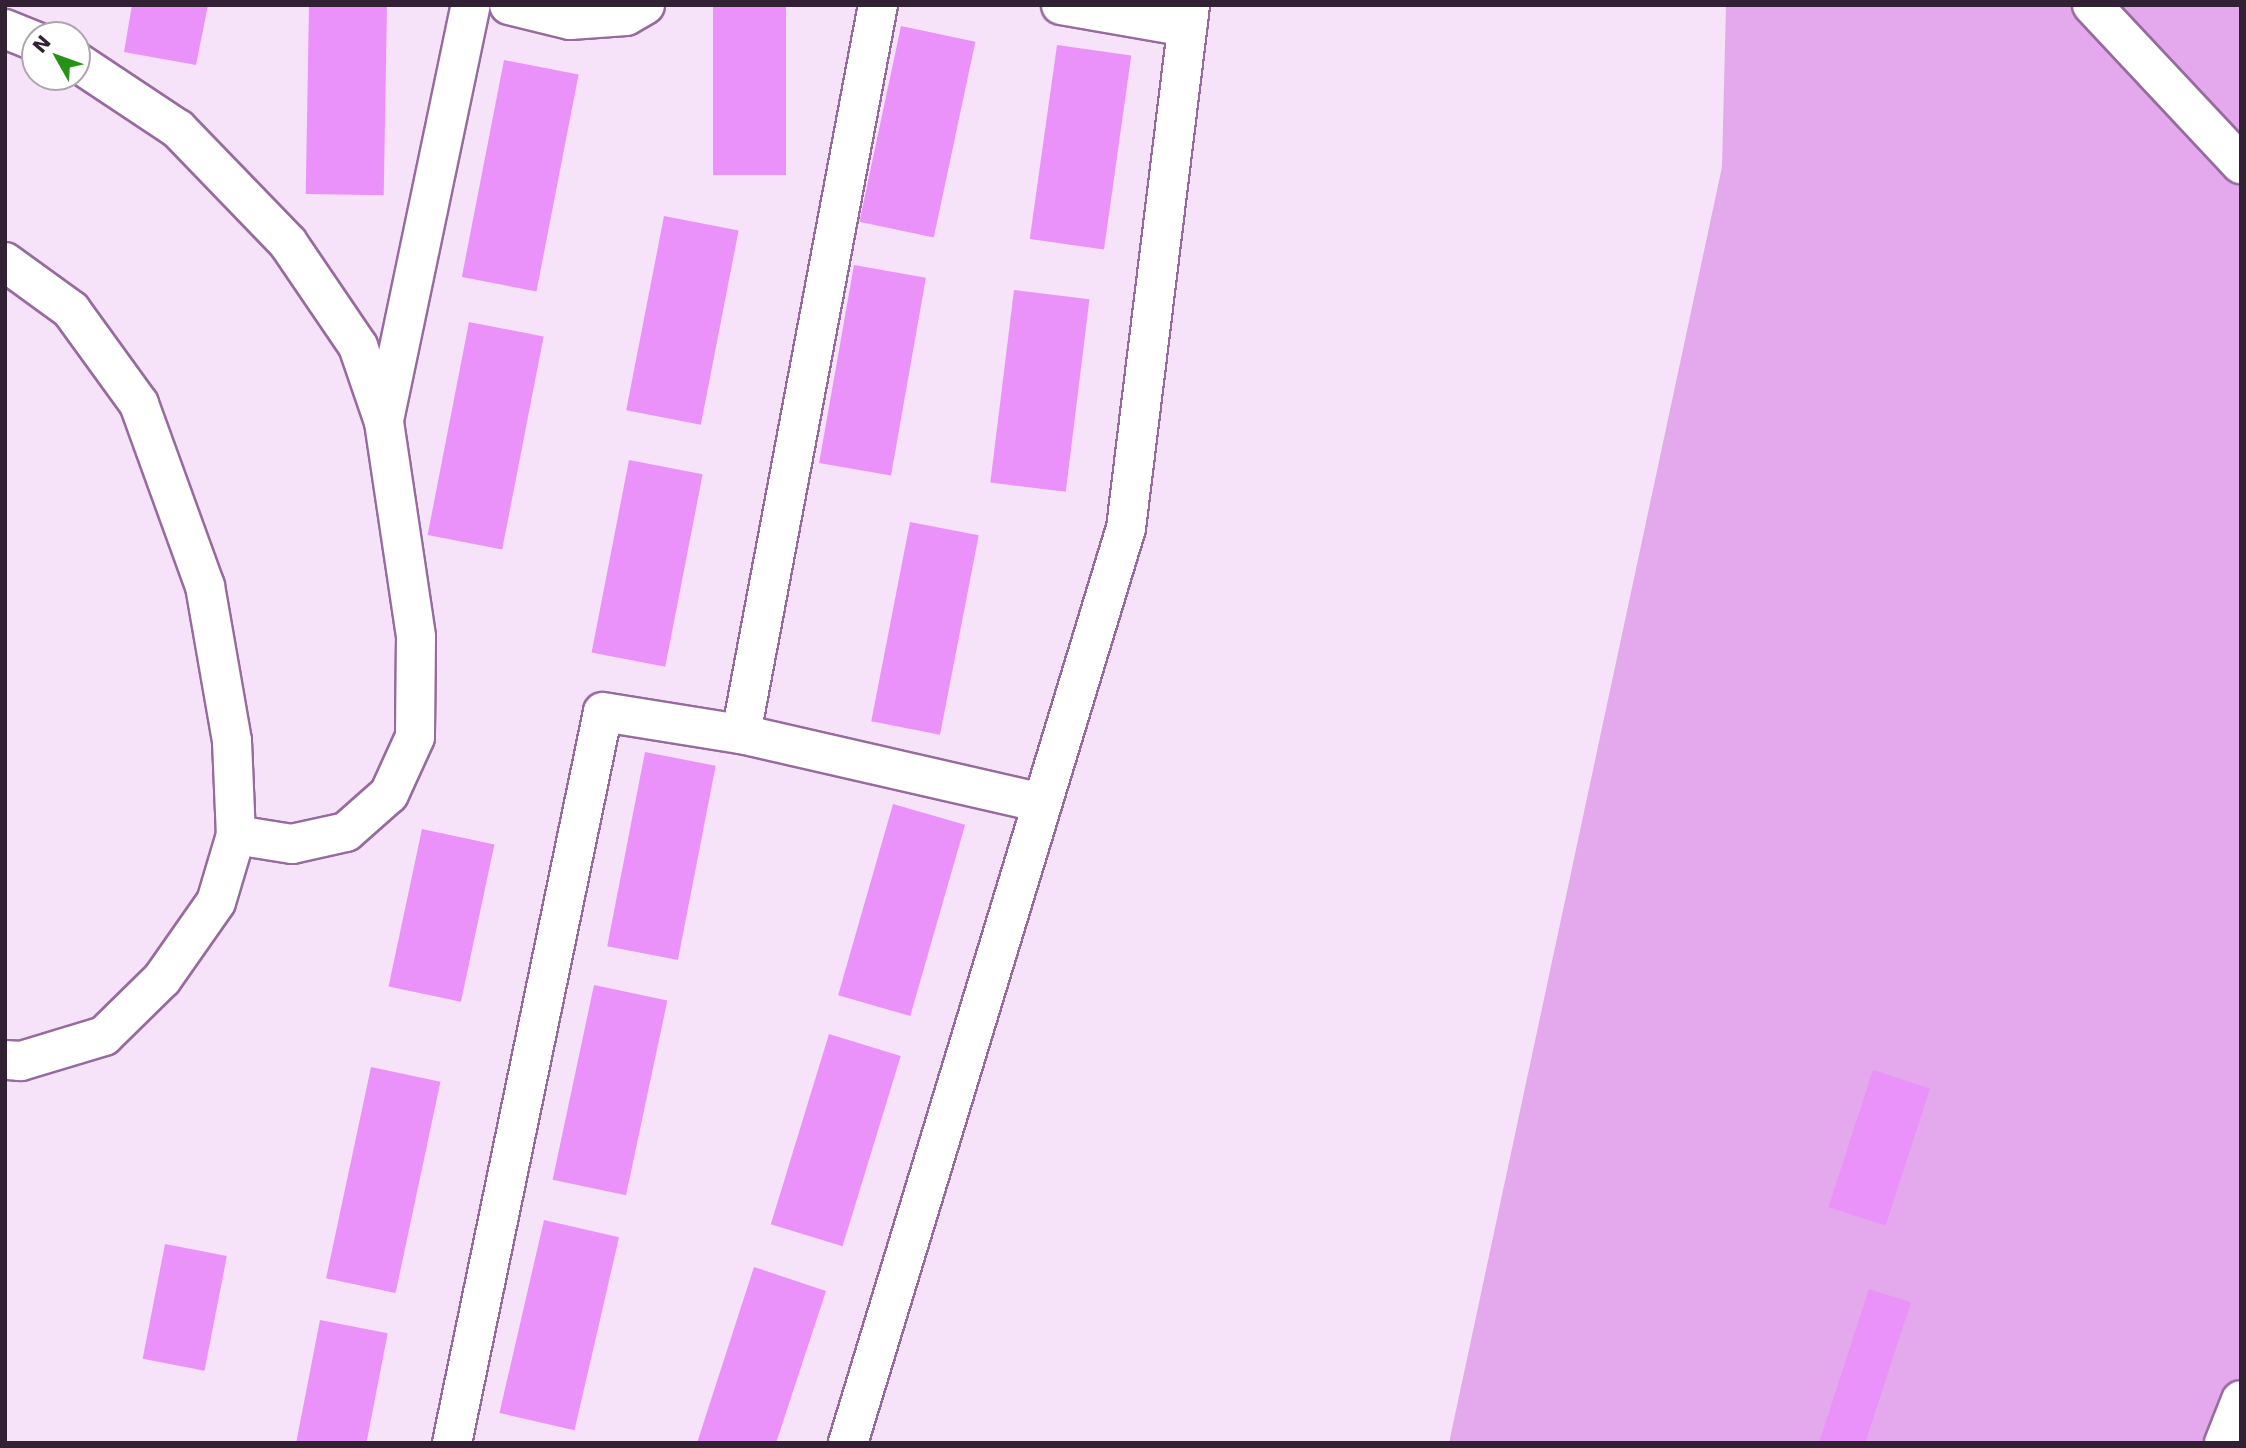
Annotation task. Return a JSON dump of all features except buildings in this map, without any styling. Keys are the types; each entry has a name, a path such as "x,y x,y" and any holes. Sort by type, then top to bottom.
{"street":[{"path":"384,422 471,5"},
{"path":"509,5 570,20 626,16 645,5"},
{"path":"741,734 878,5"},
{"path":"848,1443 1126,528 1189,16 1061,5"},
{"path":"2092,5 2241,164"},
{"path":"91,71 178,129 288,243 358,346 384,422 416,637 415,737 389,794 346,832 292,844 236,835"},
{"path":"5,262 71,310 139,404 205,586 232,741 236,835 216,902 162,979 104,1036 21,1061 5,1060"},
{"path":"452,1443 603,712 741,734 1042,803"},
{"path":"2224,1443 2241,1400"}],"shaded area":[{"path":"1726,5 2241,5 2241,1443 1449,1443 1722,167"}]}
